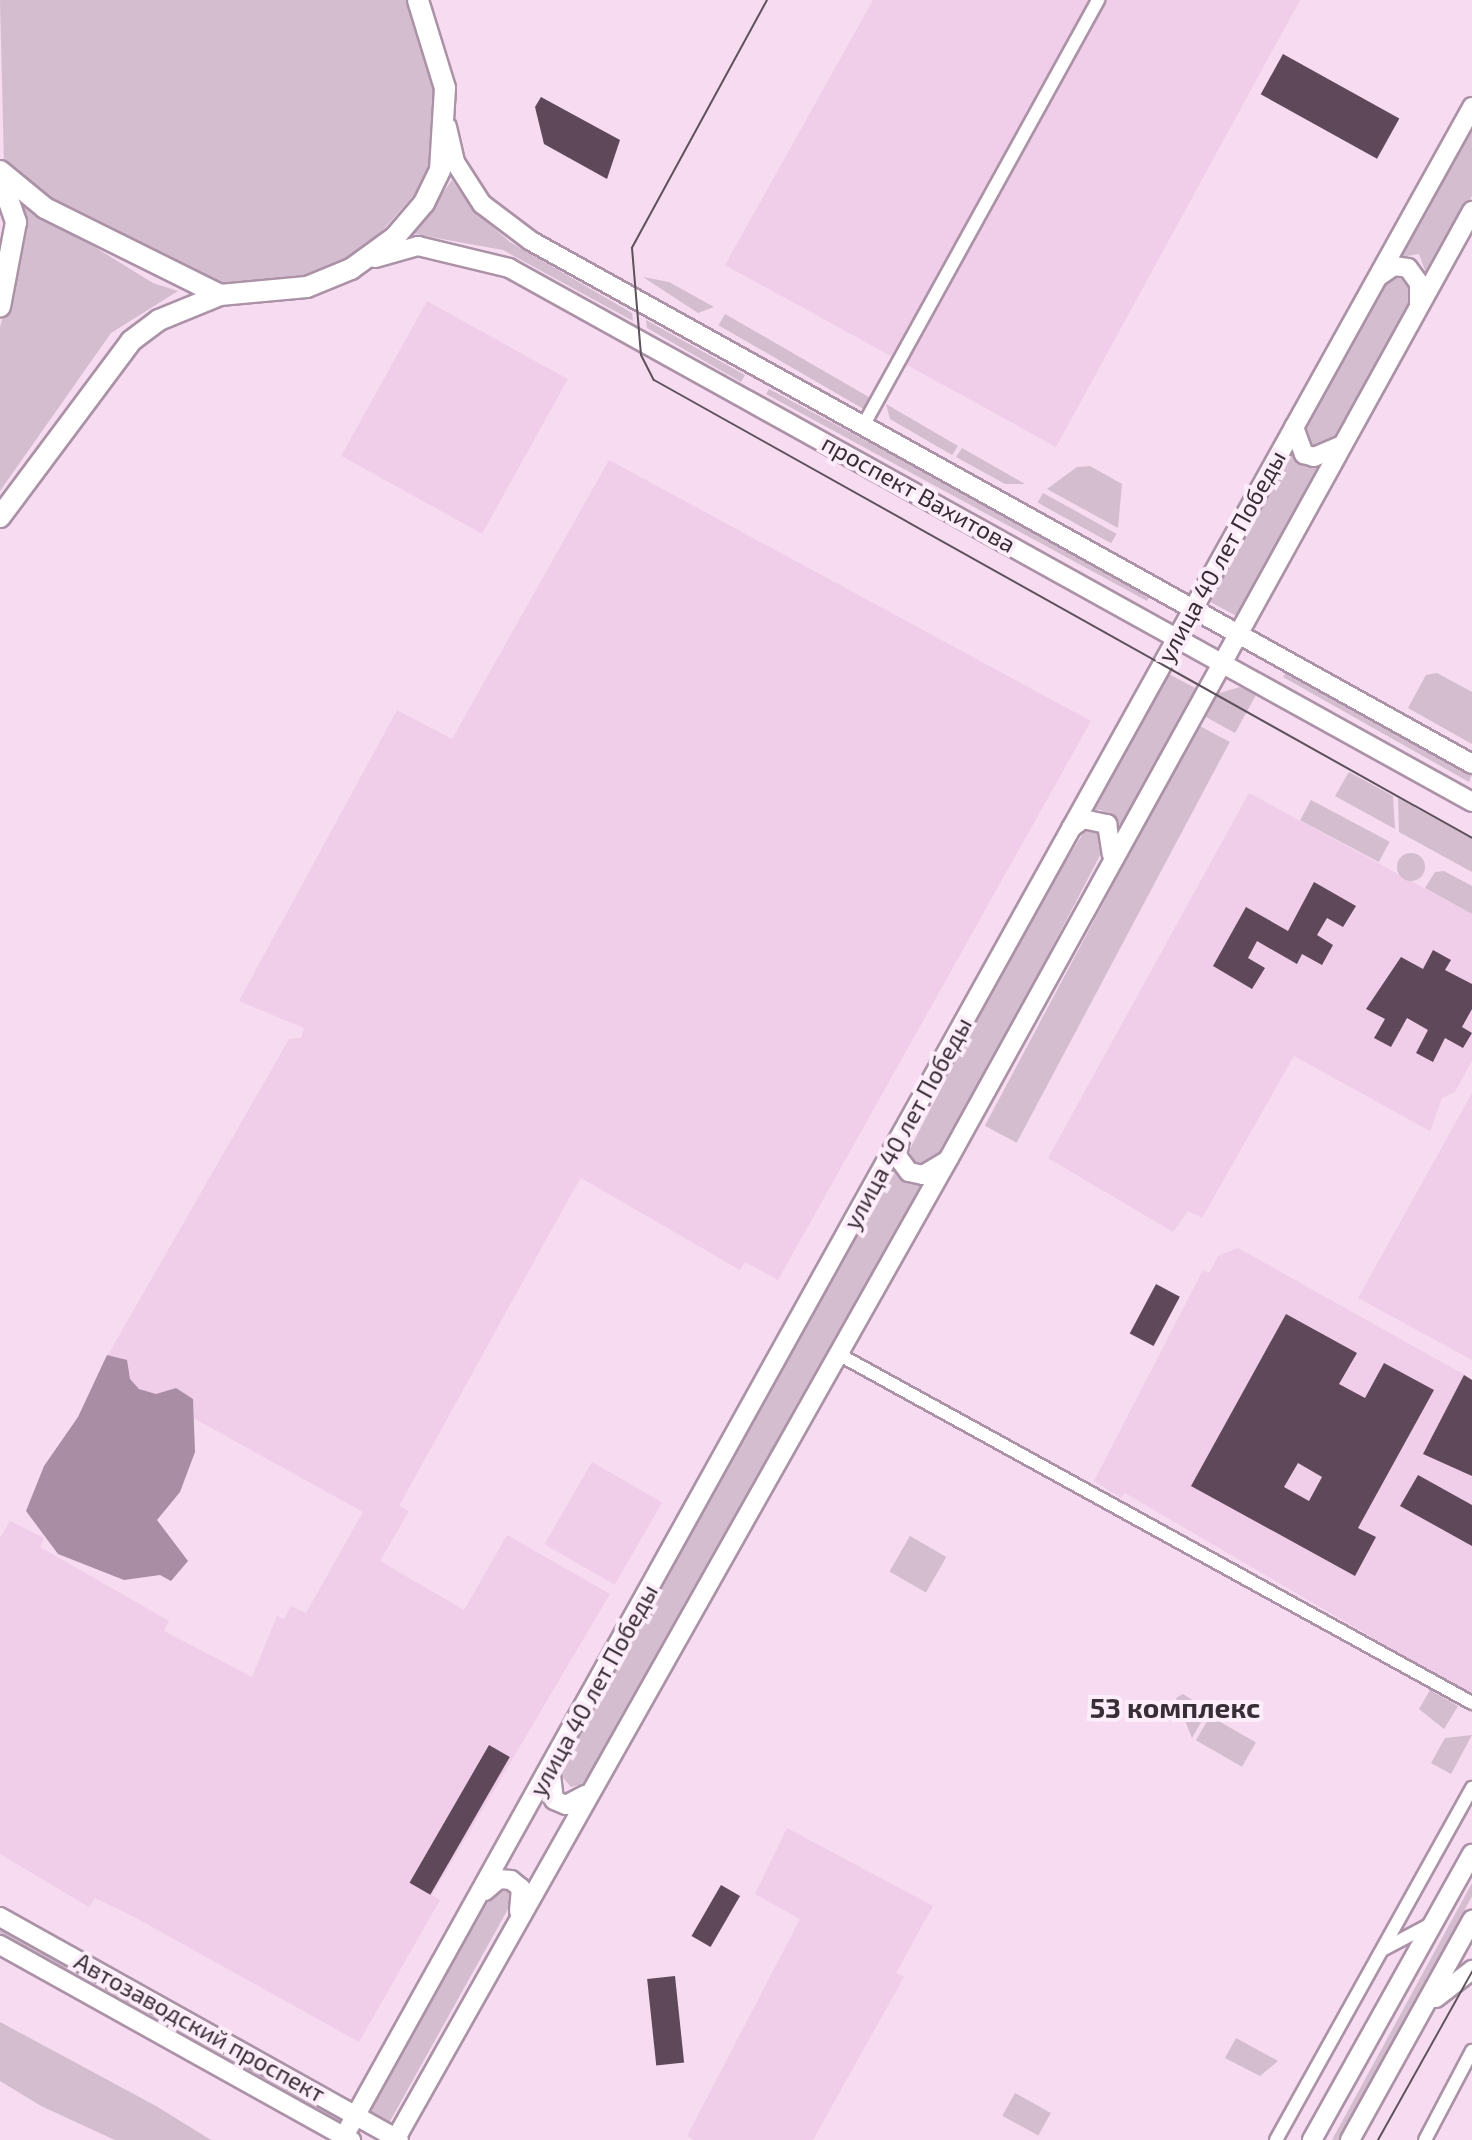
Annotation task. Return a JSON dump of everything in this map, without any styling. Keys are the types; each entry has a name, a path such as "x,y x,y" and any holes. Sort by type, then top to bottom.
{"main road":[{"path":"0,517 131,341 159,320 220,295 307,287 351,269 395,237 424,203 440,170 447,127 445,88 418,0"},
{"path":"0,174 45,208 220,295"},
{"path":"0,174 16,222 0,307"}],"street":[{"path":"863,426 1098,0"},
{"name":"улица 40 лет Победы","path":"346,2139 357,2114 1176,636 1472,107"},
{"name":"проспект Вахитова","path":"447,127 466,182 503,222 1472,764"},
{"name":"улица 40 лет Победы","path":"397,2139 516,1921 949,1158 1472,211"},
{"name":"проспект Вахитова","path":"351,269 418,246 487,259 769,411 1472,802"},
{"path":"1372,285 1384,270 1408,268 1419,283 1419,306"},
{"path":"769,411 747,381 786,383"},
{"path":"1294,427 1304,454 1314,457 1340,446"},
{"path":"1071,828 1083,819 1107,824 1112,858"},
{"path":"900,1137 897,1156 909,1172 935,1171 949,1158"},
{"path":"838,1354 1472,1703"},
{"path":"550,1767 554,1800 566,1805 578,1803 596,1779"},
{"path":"1276,2140 1472,1788"},
{"path":"1317,2135 1472,1854"},
{"path":"477,1898 499,1879 511,1880 521,1888 516,1921"},
{"name":"Автозаводский проспект","path":"0,1917 397,2139"},
{"path":"1350,2140 1472,1920"},
{"path":"1382,1950 1434,1922"},
{"name":"Автозаводский проспект","path":"0,1945 346,2139"},
{"path":"1425,2008 1472,1970"},
{"path":"1425,2140 1472,2051"}],"shaded area":[{"path":"0,0 406,0 437,79 439,144 426,181 361,255 310,278 216,283 81,219 4,164"},
{"path":"873,0 1300,0 1056,447 725,265"},
{"path":"1472,122 1472,196 1427,276 1419,254 1395,258"},
{"path":"452,180 473,210 510,242 632,313 633,321 503,250 414,234"},
{"path":"20,201 153,283 178,291 111,333 0,491 0,327 23,250"},
{"path":"1394,275 1410,284 1412,302 1336,441 1311,450 1303,427 1386,277"},
{"path":"643,277 669,282 714,307 698,313"},
{"path":"427,301 568,379 482,534 341,456"},
{"path":"725,314 870,398 864,409 718,325"},
{"path":"646,320 745,375 741,382 647,328"},
{"path":"769,389 1151,593 1147,601 766,394"},
{"path":"886,404 958,446 952,455 890,419"},
{"path":"1291,447 1312,465 1323,464 1240,618 1205,599"},
{"path":"962,448 1025,484 1005,484 956,457"},
{"path":"609,460 1091,721 778,1280 745,1262 740,1270 581,1178 573,1191 399,1506 409,1511 380,1561 464,1610 507,1535 610,1594 432,1895 440,1900 359,2042 138,1919 95,1898 89,1907 0,1854 0,1538 10,1521 44,1538 40,1547 169,1621 164,1631 252,1677 277,1616 284,1619 291,1606 306,1613 363,1512 101,1367 289,1039 301,1038 304,1028 239,1001 397,710 452,739"},
{"path":"1090,466 1122,484 1118,528 1047,489 1077,467"},
{"path":"1043,493 1116,534 1111,543 1038,503"},
{"path":"1287,671 1472,774 1469,782 1283,677"},
{"path":"1165,672 1197,689 1121,826 1101,810 1089,810"},
{"path":"1437,673 1472,692 1472,744 1408,708 1426,675"},
{"path":"1240,687 1256,695 1235,733 1204,716 1216,694"},
{"path":"1198,725 1230,742 1017,1143 985,1126"},
{"path":"1349,772 1393,796 1395,829 1335,796"},
{"path":"1249,793 1472,914 1472,1061 1455,1092 1442,1098 1430,1131 1294,1056 1202,1218 1188,1211 1173,1232 1048,1158"},
{"path":"1398,798 1472,839 1472,872 1399,832"},
{"path":"1311,800 1390,842 1379,862 1300,820"},
{"path":"1096,827 1107,842 993,1061 935,1160 915,1165 909,1151 1018,938 1084,832"},
{"path":"1411,853 1421,857 1425,867 1421,877 1411,881 1401,877 1397,867 1401,857"},
{"path":"1444,871 1472,886 1472,914 1425,888 1435,872"},
{"path":"1472,1093 1472,1360 1358,1298"},
{"path":"891,1169 927,1184 583,1784 571,1787 559,1773"},
{"path":"1238,1248 1472,1379 1472,1696 1125,1493 1121,1498 1094,1481 1203,1270 1209,1273 1218,1256"},
{"path":"107,1355 127,1360 130,1379 139,1389 156,1394 176,1388 193,1399 195,1452 180,1492 157,1520 188,1561 171,1581 160,1575 124,1580 58,1554 26,1511 44,1466 78,1417"},
{"path":"592,1462 662,1502 615,1585 544,1544"},
{"path":"910,1536 946,1557 926,1593 890,1572"},
{"path":"1430,1690 1458,1706 1444,1729 1419,1709"},
{"path":"1183,1694 1208,1710 1192,1738 1176,1698"},
{"path":"1210,1716 1256,1742 1242,1767 1196,1740"},
{"path":"1472,1735 1451,1774 1431,1763 1445,1738"},
{"path":"787,1828 933,1906 896,1973 904,1977 813,2140 694,2140 687,2136 800,1919 755,1894"},
{"path":"1472,1883 1472,1896 1343,2140 1332,2140"},
{"path":"495,1886 505,1888 513,1900 389,2123 365,2109"},
{"path":"0,1928 342,2118 338,2125 0,1936"},
{"path":"0,2022 156,2106 211,2140 115,2140 41,2106 0,2081"},
{"path":"1236,2038 1278,2061 1260,2076 1225,2058"},
{"path":"1015,2093 1051,2113 1038,2136 1002,2116"}],"building":[{"path":"1283,54 1399,118 1377,159 1261,94"},
{"path":"541,97 620,140 607,179 544,144 535,107"},
{"path":"1314,882 1356,906 1343,927 1327,918 1317,935 1333,945 1322,965 1302,954 1297,964 1257,941 1248,958 1265,968 1252,989 1213,966 1246,907 1288,931"},
{"path":"1433,950 1451,960 1445,970 1472,984 1472,1009 1462,1027 1472,1033 1463,1048 1445,1038 1433,1062 1416,1053 1428,1030 1407,1018 1391,1047 1374,1038 1385,1019 1366,1009 1401,957 1423,969"},
{"path":"1156,1284 1180,1297 1154,1346 1130,1333"},
{"path":"1286,1314 1357,1353 1339,1384 1365,1398 1384,1363 1434,1390 1358,1528 1376,1537 1355,1576 1191,1486","holes":["1298,1463 1322,1477 1309,1501 1284,1487"]},
{"path":"1464,1375 1472,1380 1472,1476 1423,1454"},
{"path":"1418,1475 1472,1505 1472,1546 1400,1506"},
{"path":"489,1745 510,1757 430,1895 410,1883"},
{"path":"721,1885 740,1896 711,1947 692,1936"},
{"path":"675,1976 684,2063 656,2065 647,1979"}],"tram line":[{"path":"767,0 632,248 641,355 654,380 1472,838"},
{"path":"1378,2140 1472,1972"}],"district":[{"name":"53 комплекс","path":"1175,1707"}]}
